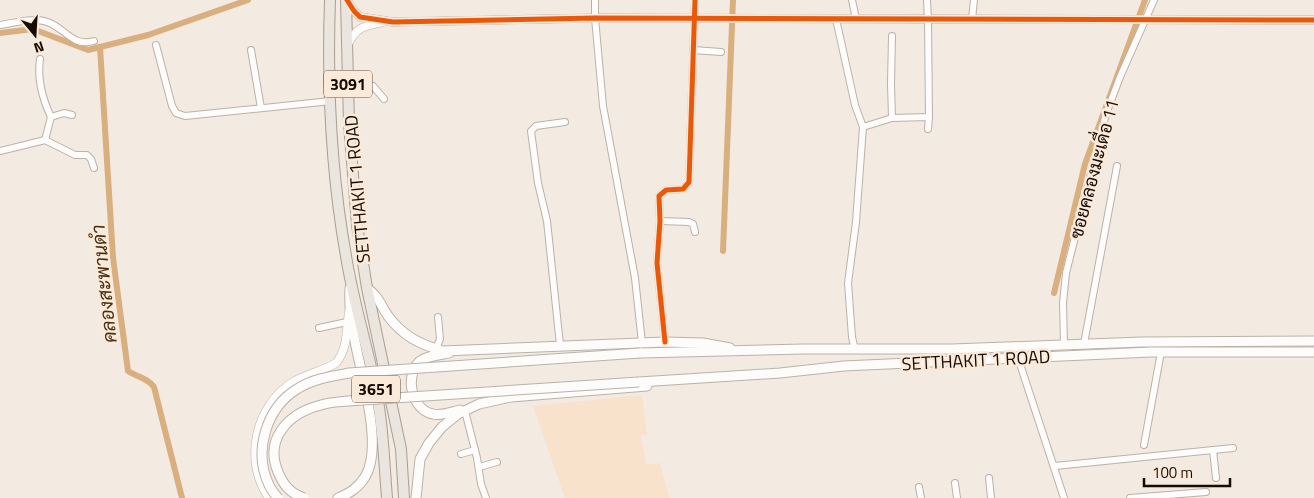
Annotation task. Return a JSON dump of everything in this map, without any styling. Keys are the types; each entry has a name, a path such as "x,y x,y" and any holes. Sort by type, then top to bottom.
{"main road":[{"name":"SETTHAKIT 1 ROAD","path":"330,0 329,33 334,167 351,282"},
{"name":"SETTHAKIT 1 ROAD","path":"347,0 348,86 356,225 367,288"},
{"name":"3651","path":"351,282 376,387 384,450 387,498"},
{"name":"3091","path":"338,498 353,491 366,476 371,456 372,435 369,412 354,339 350,307 351,282"},
{"path":"367,288 377,296 388,316 407,335 423,345 436,349 468,351 560,345 665,342 714,344 738,350"},
{"name":"3651","path":"367,288 400,449 404,498"},
{"name":"SETTHAKIT 1 ROAD","path":"278,498 269,485 262,461 262,442 270,420 282,402 298,388 321,378 350,373 640,353 738,350 952,349 1151,342 1314,341"},
{"path":"1151,342 1156,352"},
{"path":"468,351 437,356 419,362 412,376 412,392 417,404 423,410 433,414 446,414 511,397 706,381 732,376"},
{"name":"SETTHAKIT 1 ROAD","path":"304,498 294,494 282,482 275,464 274,444 283,426 300,413 321,405 348,401 732,376 844,366 1156,352 1314,352"},
{"path":"416,498 420,459 429,443 442,427 479,404"}],"street":[{"path":"347,0 360,17 387,21 595,18 1314,20"},
{"path":"596,0 595,18 603,106 635,278 642,343"},
{"path":"665,342 657,263 660,222 659,196 660,193 666,190 683,189 689,182 695,0"},
{"path":"852,0 856,19"},
{"path":"927,0 928,130"},
{"path":"972,19 974,0"},
{"name":"ซอยคลองมะเดื่อ 11","path":"1064,344 1063,303 1066,273 1102,132 1113,94 1154,0"},
{"path":"836,19 855,105 863,127 856,222 848,283 852,337 855,350"},
{"path":"0,25 44,21 54,24 82,43 94,41"},
{"path":"347,47 352,35 364,26 387,21"},
{"path":"892,36 892,118"},
{"path":"156,45 172,106 176,113 185,116 331,101"},
{"path":"251,50 261,108"},
{"path":"694,50 721,52"},
{"path":"40,59 39,83 51,117 45,140"},
{"path":"348,86 373,86 384,99"},
{"path":"51,117 64,113 72,115"},
{"path":"863,127 892,118 929,117"},
{"path":"560,345 547,221 538,183 531,131 536,126 565,122"},
{"path":"0,151 45,140 76,155 87,155 91,159 94,168"},
{"path":"1084,344 1117,166"},
{"path":"660,222 689,222 693,224 695,232"},
{"path":"269,498 262,488 255,462 255,440 263,417 276,397 294,382 336,363 346,345 350,307"},
{"path":"436,349 440,339 438,317"},
{"path":"319,328 347,322"},
{"path":"1144,445 1156,352"},
{"path":"1018,358 1064,498"},
{"path":"465,411 481,484 486,498"},
{"path":"1055,466 1233,448"},
{"path":"461,454 475,450"},
{"path":"1213,450 1216,478"},
{"path":"478,467 497,462"},
{"path":"989,478 991,498"},
{"path":"955,483 957,498"},
{"path":"919,487 921,498"},
{"path":"1130,498 1206,492"}],"shaded area":[{"path":"642,395 647,434 641,436 646,465 660,463 669,498 565,498 533,406"}],"waterway":[{"path":"0,33 33,29 88,50 148,35 248,0"},
{"path":"723,251 733,0"},
{"path":"1054,293 1085,164 1145,0"},
{"name":"คลองสะพานดำ","path":"100,47 113,258 128,371 146,380 154,387 182,498"}],"cycle path":[{"path":"347,0 360,17 393,22 595,18 1314,20"},
{"path":"665,342 657,263 660,221 659,196 666,190 683,189 689,182 695,0"}]}
